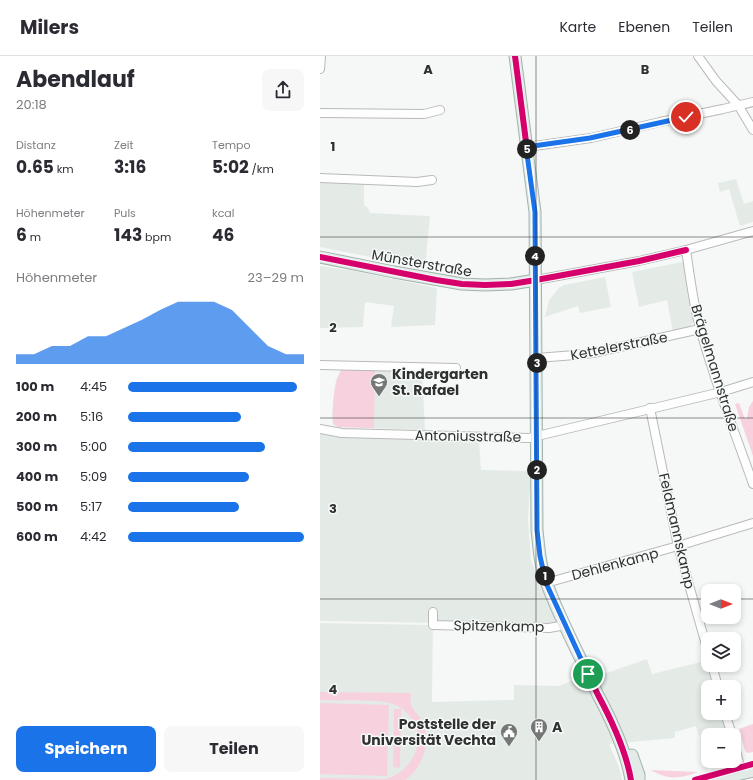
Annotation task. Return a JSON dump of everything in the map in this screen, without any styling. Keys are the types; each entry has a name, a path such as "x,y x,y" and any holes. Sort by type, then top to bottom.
{"main road":[{"path":"514,56 535,212 537,530 540,556 546,583 614,728 628,768 638,779"},
{"name":"Münsterstraße","path":"320,257 462,284 512,284 536,280"},
{"path":"715,780 753,772"},
{"path":"727,780 742,774"}],"street":[{"path":"320,69 321,56"},
{"path":"698,56 738,105 753,130"},
{"path":"526,147 590,138 753,102"},
{"path":"320,113 424,114 440,110"},
{"path":"320,178 417,182 432,180"},
{"name":"Münsterstraße","path":"536,280 639,261 686,250 753,231"},
{"name":"Brägelmannstraße","path":"686,250 700,329 753,484"},
{"name":"Kettelerstraße","path":"537,358 575,356 593,353 700,329"},
{"path":"320,365 456,368"},
{"name":"Antoniusstraße","path":"320,429 342,433 529,438 721,392 753,382"},
{"name":"Feldmannskamp","path":"650,408 678,546 702,632"},
{"name":"Dehlenkamp","path":"546,583 678,546 753,523"},
{"name":"Spitzenkamp","path":"433,612 433,625 549,628 565,624"},
{"path":"740,768 742,774"}],"shaded area":[{"path":"736,179 744,204 753,201 753,222 740,226 729,189 720,192 718,183"},
{"path":"320,183 364,184 364,205 368,208 370,213 430,216 425,268 320,247"},
{"path":"683,262 694,320 691,326 673,332 667,300 639,307 632,272"},
{"path":"320,266 349,270 437,288 435,325 391,327 394,306 365,302 363,327 320,328"},
{"path":"605,277 611,307 580,313 578,306 545,317 549,300 559,288 564,285"},
{"name":"Kindergarten St. Rafael","path":"343,368 422,369 425,430 338,427 333,424 332,414 336,380"},
{"path":"343,368 375,369 374,428 338,427 333,424 335,387 337,379"},
{"path":"753,401 753,456 735,404 739,403 745,419 747,418 749,407"},
{"path":"320,432 479,440 481,470 531,471 528,519 531,560 557,622 555,624 546,625 320,621"},
{"path":"320,623 433,625 432,702 514,700 514,685 559,686 584,676 586,680 647,659 652,674 701,662 701,672 708,672 711,680 701,680 701,720 723,720 725,728 701,728 701,735 698,735 696,726 675,732 675,738 609,744 619,767 622,780 320,780"},
{"path":"320,692 411,693 411,706 422,721 426,737 424,754 412,775 405,780 320,780 320,778 385,779 397,774 407,766 414,756 417,745 417,734 414,723 407,713 396,705 381,701 320,700"},
{"path":"320,703 389,705 387,776 320,774"},
{"path":"394,709 401,709 400,768 393,767"},
{"path":"753,724 753,752 748,753 745,751 741,736 741,728"},
{"path":"651,770 698,772 679,777 668,777"}],"cycle path":[{"path":"515,56 535,212 537,530 540,557 545,578 558,612 618,736 626,758 631,780"},
{"path":"320,257 436,280 462,284 485,285 511,284 536,280 639,261 686,250"},
{"path":"695,780 753,764"}],"place":[{"name":"Kindergarten St. Rafael","path":"379,397"},
{"name":"A","path":"539,742"},
{"name":"Poststelle der Universität Vechta","path":"509,747"}],"route":[{"path":"588,674 546,583 540,556 537,530 535,212 526,147 590,138 686,117"}]}
